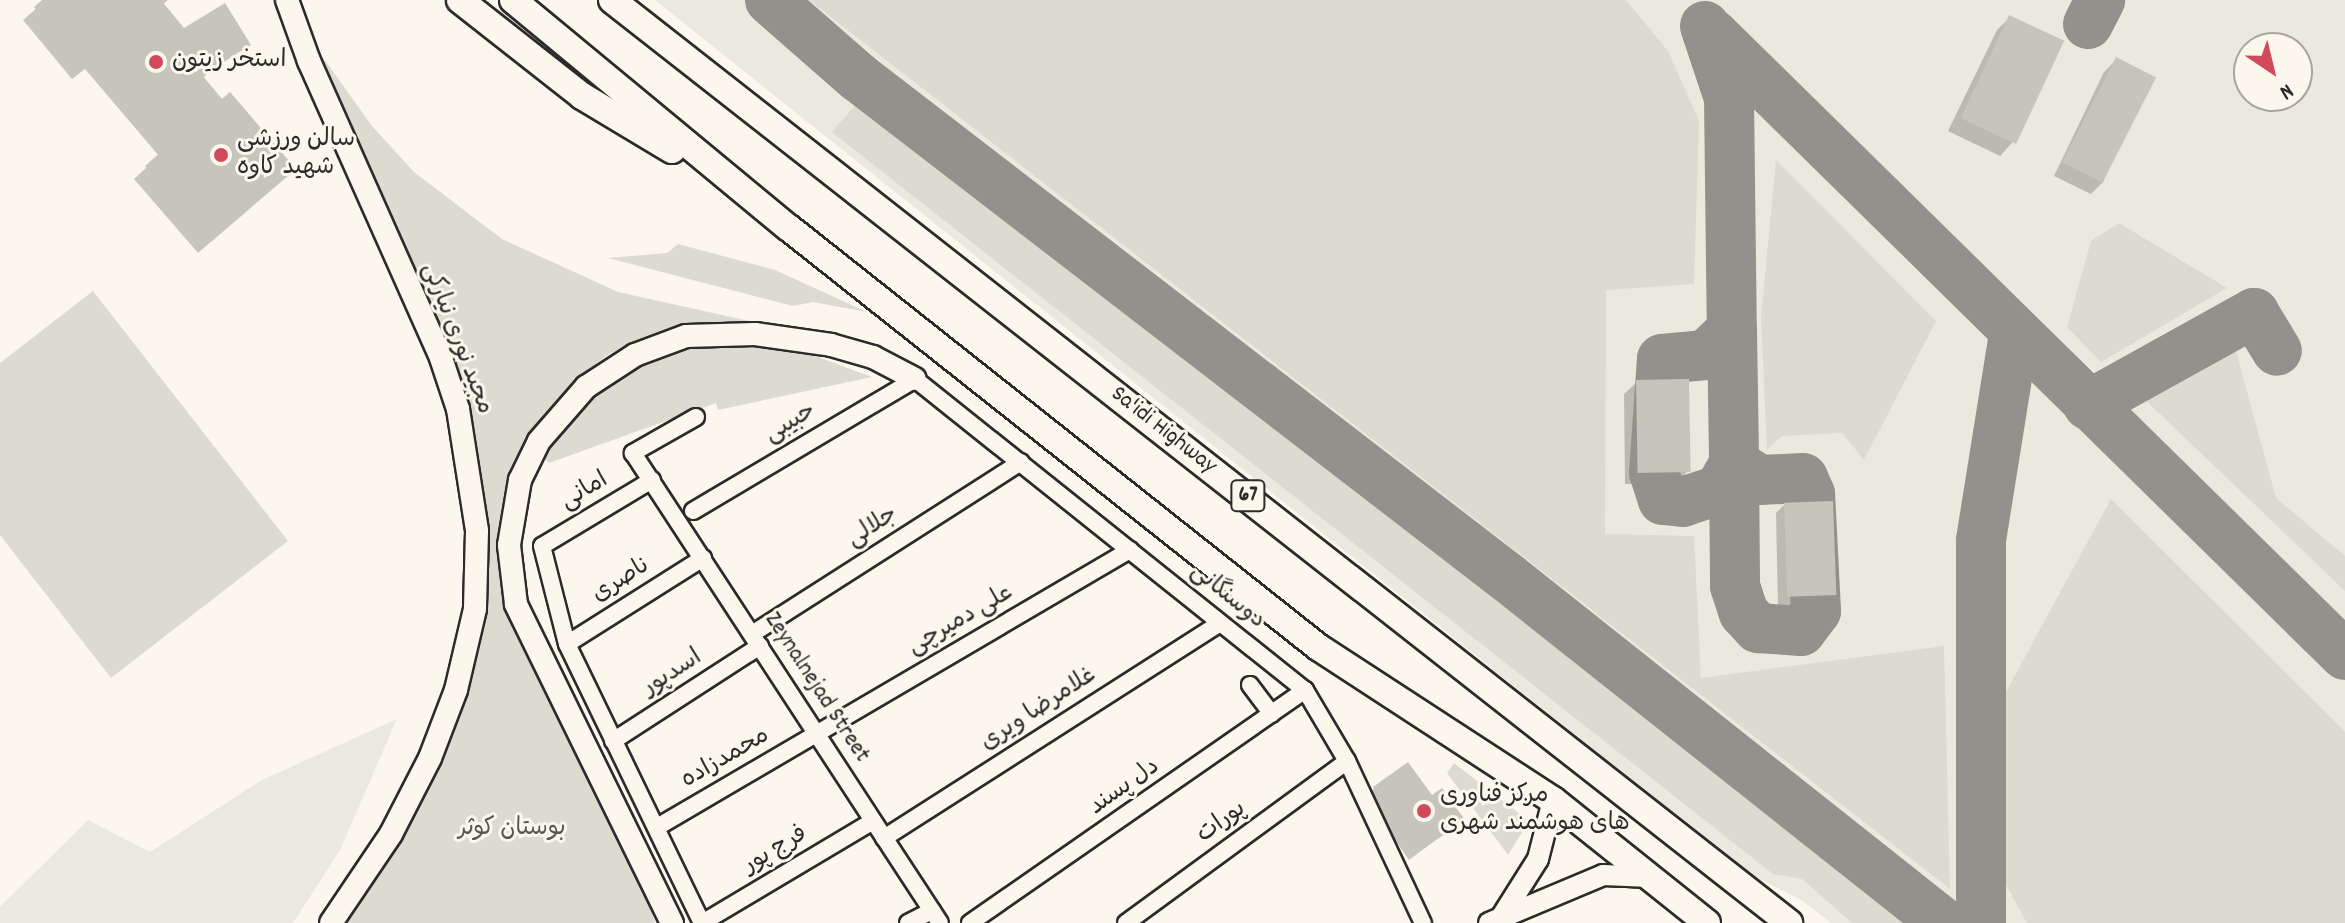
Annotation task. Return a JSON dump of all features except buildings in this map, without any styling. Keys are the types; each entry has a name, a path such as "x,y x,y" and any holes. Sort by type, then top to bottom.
{"highway":[{"path":"460,0 582,96 746,193"},
{"path":"513,0 746,193 1318,647 1553,800 1707,923"},
{"name":"Sa'idi Highway","path":"612,0 1789,923"}],"main road":[{"name":"مجید نوری نیارکی","path":"287,0 309,61 445,371 470,466 477,531 475,609 456,690 430,758 391,834 331,923"},
{"path":"672,923 655,879 532,645 516,604 509,545 520,480 539,441 586,387 635,355 675,339 755,334 831,345 873,357 915,379"}],"street":[{"name":"دوسنگانی","path":"915,379 1305,690 1347,761 1423,923"},
{"name":"حبیبی","path":"693,511 915,379"},
{"name":"Zeynalnejad Street","path":"696,417 633,453 936,917"},
{"name":"جلالی","path":"756,640 1021,462"},
{"name":"امانی","path":"567,644 542,546 652,480"},
{"name":"علی دمیرچی","path":"817,734 1130,550"},
{"name":"ناصری","path":"567,644 703,558"},
{"name":"غلامرضا ویری","path":"884,838 1220,623"},
{"name":"اسدپور","path":"613,741 756,640"},
{"path":"567,644 613,741 659,826 702,923"},
{"path":"1250,685 1272,714"},
{"name":"دل پسند","path":"970,923 1305,690"},
{"name":"محمدزاده","path":"659,826 817,734"},
{"name":"پورات","path":"1126,923 1347,761"},
{"path":"1495,920 1538,859 1553,800"},
{"name":"فرج پور","path":"702,923 873,821"},
{"path":"1495,920 1603,875 1650,877"},
{"path":"908,923 936,917"}],"shaded area":[{"path":"655,0 2345,0 2345,923 1831,923 1803,901 1748,873"},
{"path":"397,719 340,850 293,923 0,923 0,907 88,820 150,852 262,780"}],"green space":[{"path":"809,0 1626,0 1668,51 1699,121 1694,284 1606,290 1605,534 1694,536 1701,678 1944,646 1950,889"},
{"name":"بوستان کوثر","path":"309,38 372,126 414,172 502,239 618,292 776,327 719,322 687,326 629,343 606,356 575,379 534,428 508,481 503,505 503,595 643,883 655,923 345,923 418,808 460,718 483,621 487,518 476,438 450,351"},
{"path":"866,93 1533,624 1916,923 1852,923 1802,879 1773,874 832,132"},
{"path":"1776,160 1936,321 1864,460 1842,433 1782,436 1767,450 1761,318"},
{"path":"2119,223 2227,288 2101,362 2067,327 2091,241"},
{"path":"678,244 775,270 867,312 813,302 793,306 608,258 667,253"},
{"path":"93,291 288,541 111,678 0,535 0,363"},
{"path":"718,342 810,354 872,377 718,410 716,403 549,463 542,456 557,429 594,389 645,359 680,346"},
{"path":"2235,348 2276,498 2345,556 2345,591 2136,391"},
{"path":"2111,499 2345,732 2345,923 2027,923 2003,879 2001,701"},
{"path":"1454,763 1529,821 1508,855 1447,773"}],"taxiway":[{"path":"770,0 858,77 1507,577 1943,923"},
{"path":"2088,24 2100,0"},
{"path":"1705,26 1729,98 1734,464 1735,586 1744,613 1758,628 1801,631 1816,611 1810,494 1803,478 1760,480 1734,464 1719,490 1683,502 1663,500 1654,473 1662,359 1706,355 1732,330"},
{"path":"1713,34 2345,655"},
{"path":"2088,405 2254,313 2277,351"},
{"path":"1981,923 1981,540 2014,334"}],"place":[{"name":"استخر زیتون","path":"156,62"},
{"name":"سالن ورزشی شهید کاوه","path":"221,155"},
{"name":"مرکز فناوری های هوشمند شهری","path":"1424,811"}]}
